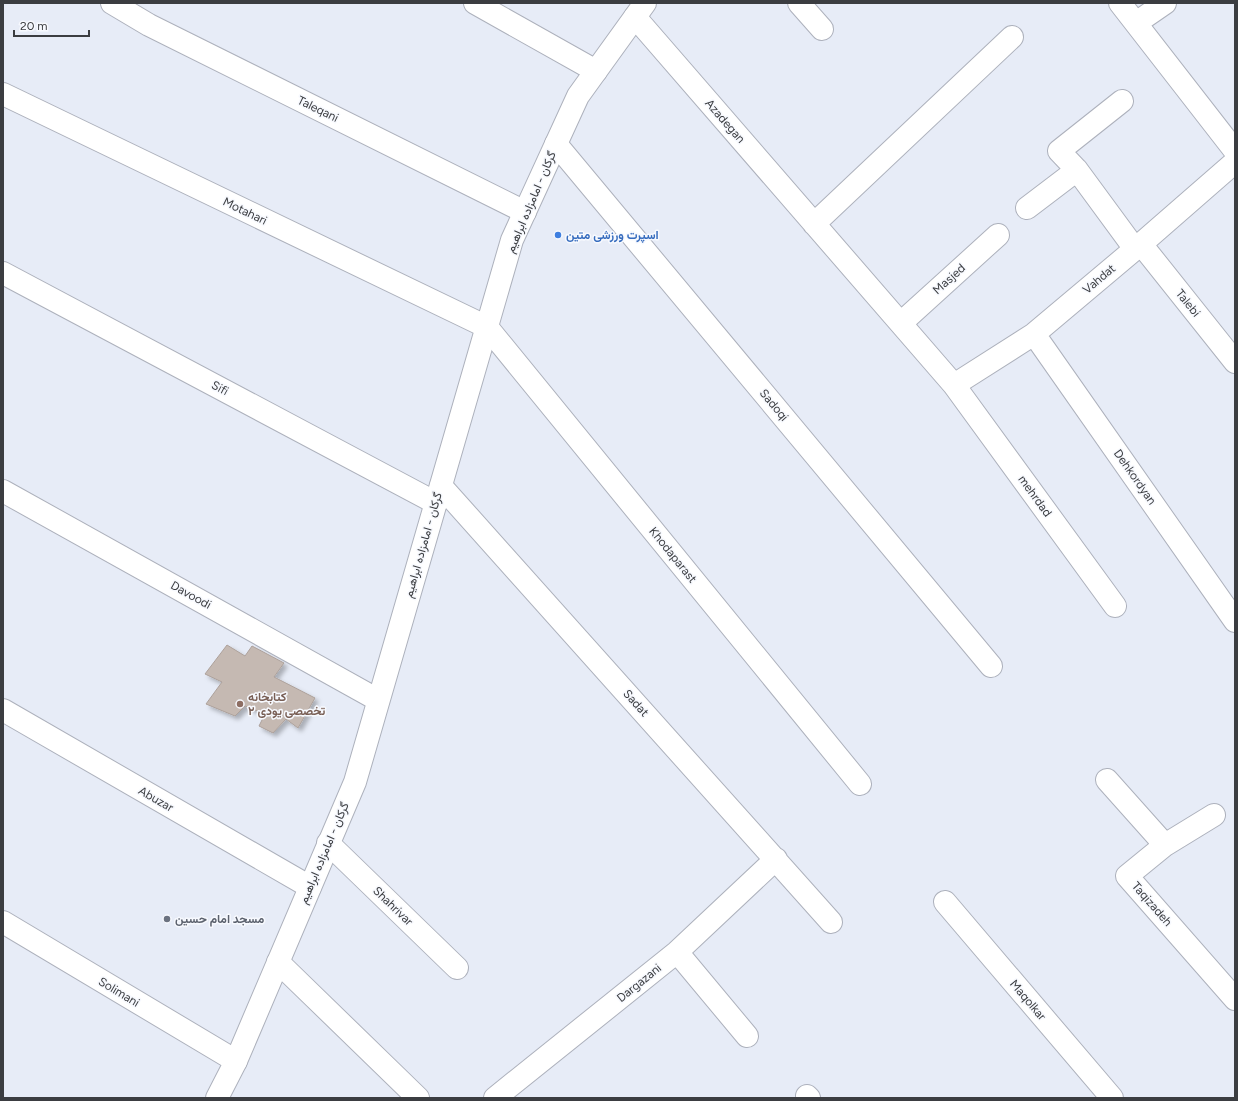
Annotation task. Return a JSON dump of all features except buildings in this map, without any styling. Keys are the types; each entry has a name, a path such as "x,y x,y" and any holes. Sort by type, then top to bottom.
{"street":[{"name":"Taleqani","path":"112,3 149,25 525,212"},
{"path":"475,3 596,71"},
{"path":"799,3 822,29"},
{"path":"1120,3 1235,151"},
{"path":"1136,23 1165,3"},
{"name":"گرکان - امامزاده ابراهیم","path":"217,1098 236,1061 354,782 512,240 578,96 640,10"},
{"name":"Azadegan","path":"640,10 814,224 954,385"},
{"path":"814,224 1012,37"},
{"name":"Motahari","path":"3,94 487,327"},
{"name":"Talebi","path":"1122,101 1059,150 1235,362"},
{"name":"Sadoqi","path":"556,144 991,666"},
{"name":"Vahdat","path":"954,385 1034,334 1235,162"},
{"path":"1028,208 1077,170"},
{"name":"Masjed","path":"901,323 998,235"},
{"name":"Sifi","path":"3,273 438,494"},
{"name":"Khodaparast","path":"487,327 860,784"},
{"name":"Dehkordyan","path":"1034,334 1235,621"},
{"name":"mehrdad","path":"954,385 1115,606"},
{"name":"Davoodi","path":"3,491 378,700"},
{"name":"Sadat","path":"438,494 776,859 831,922"},
{"name":"Abuzar","path":"3,710 310,887"},
{"path":"1107,780 1165,845 1214,815"},
{"name":"Shahrivar","path":"328,843 457,968"},
{"name":"Taqizadeh","path":"1165,845 1127,876 1231,986"},
{"name":"Dargazani","path":"494,1098 677,952 776,859"},
{"name":"Maqolkar","path":"945,902 1112,1098"},
{"name":"Solimani","path":"3,922 236,1061"},
{"path":"677,952 747,1036"},
{"path":"278,962 418,1098"}],"place":[{"name":"اسپرت ورزشی متین","path":"558,235"},
{"name":"کتابخانه تخصصی یودی ۲","path":"240,704"},
{"name":"مسجد امام حسین","path":"167,919"}]}
